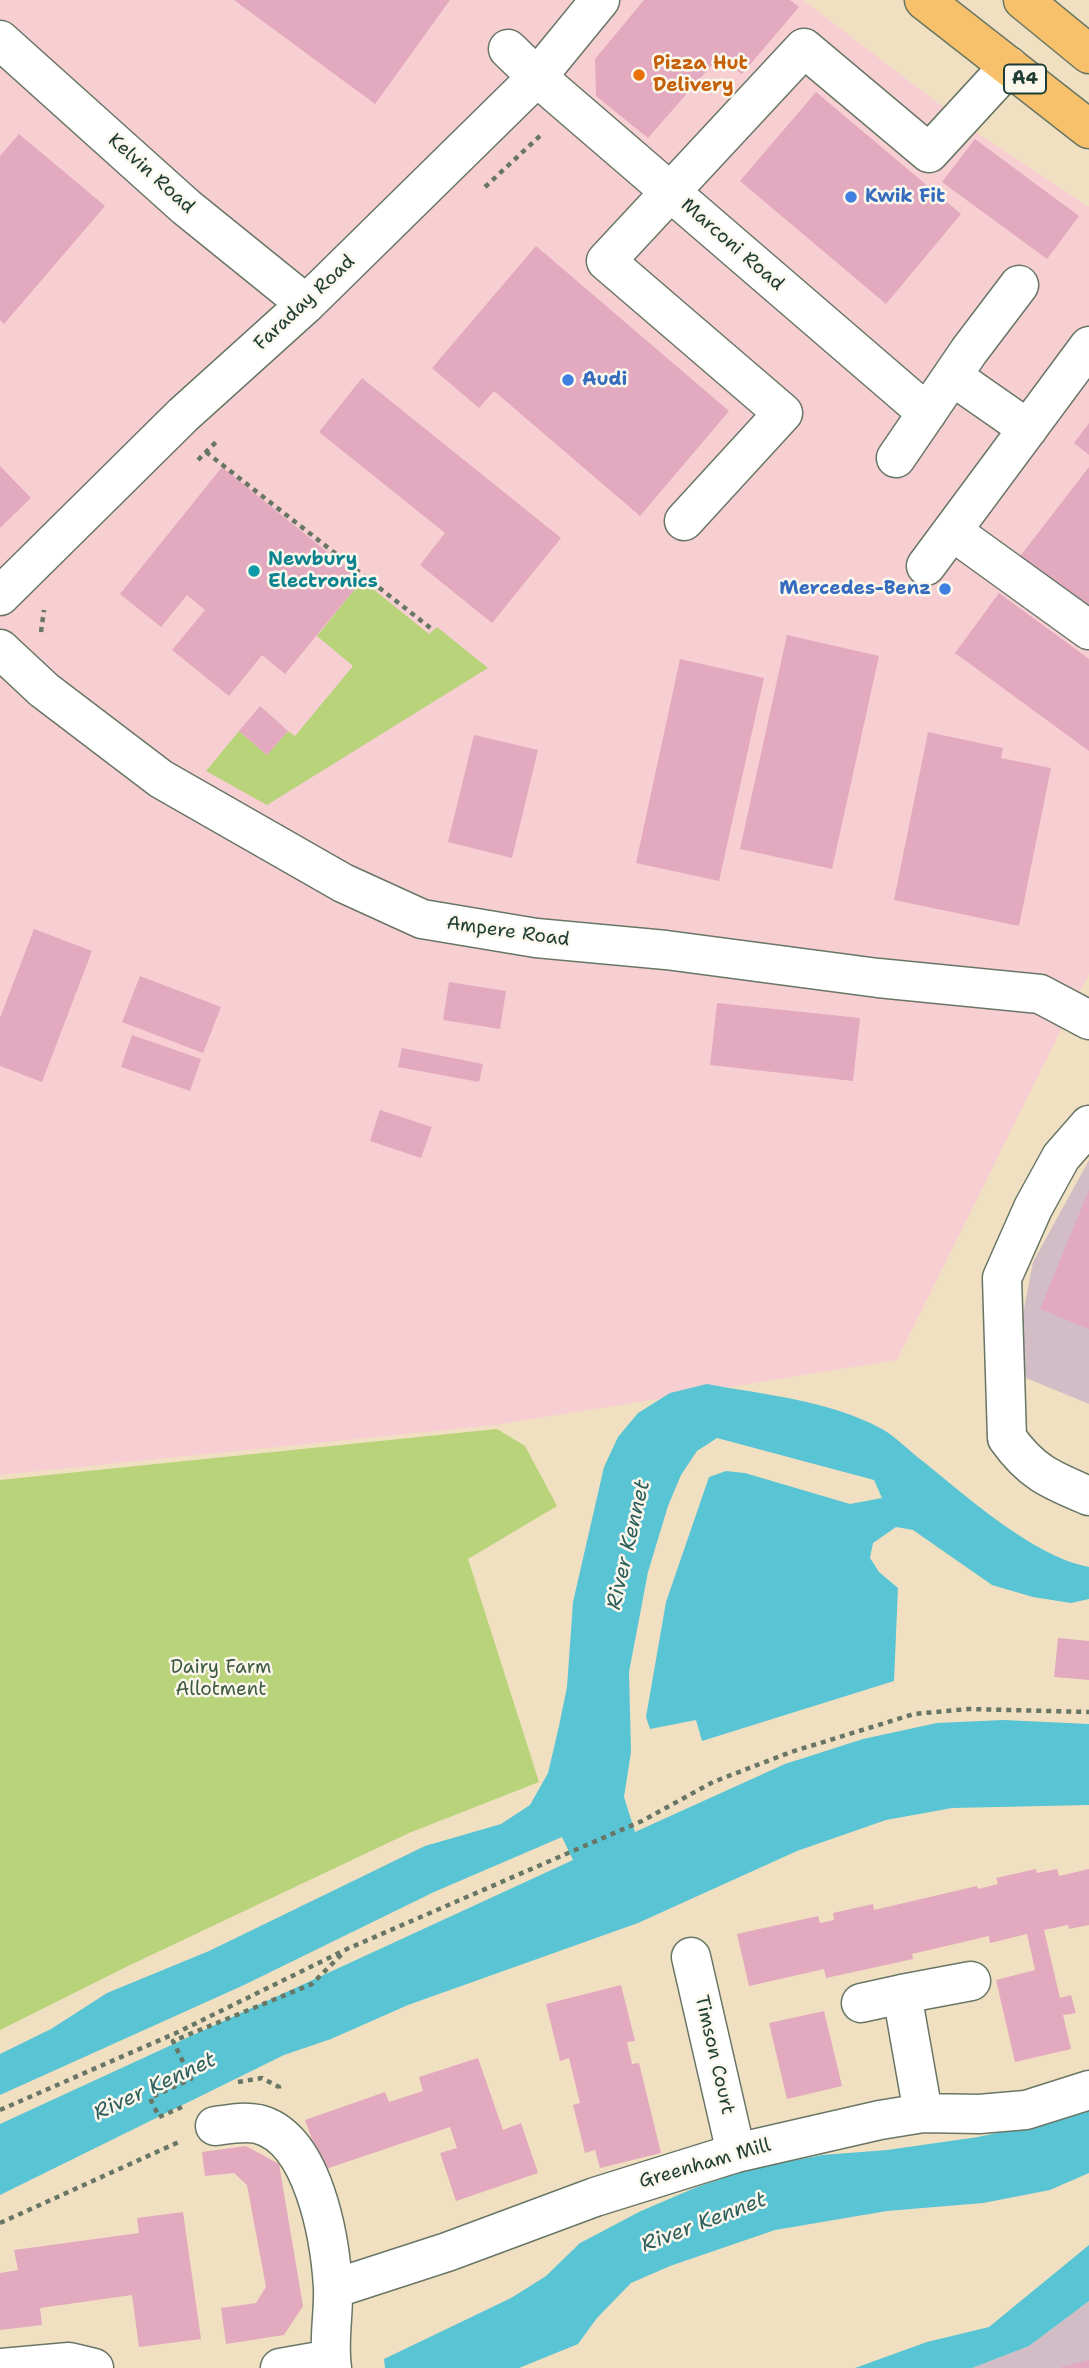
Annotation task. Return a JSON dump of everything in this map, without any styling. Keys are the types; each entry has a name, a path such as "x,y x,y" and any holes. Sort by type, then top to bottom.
{"main road":[{"name":"A4","path":"924,0 1089,129"},
{"path":"1023,0 1089,54"}],"street":[{"name":"Faraday Road","path":"0,596 183,415 306,304 537,77 600,0"},
{"name":"Kelvin Road","path":"0,40 186,206 306,304"},
{"path":"684,521 783,413 606,261 804,48 929,153 1009,66"},
{"name":"Marconi Road","path":"508,49 926,413"},
{"path":"897,458 960,364 1019,285"},
{"path":"926,566 1089,346"},
{"path":"960,364 1028,429"},
{"path":"952,531 1089,630"},
{"name":"Ampere Road","path":"0,649 44,690 161,779 343,883 422,919 536,938 666,950 878,978 1040,994 1089,1020"},
{"path":"1089,1125 1061,1157 1033,1208 1002,1278 1007,1438 1022,1459 1038,1472 1089,1496"},
{"name":"Timson Court","path":"691,1957 736,2153"},
{"path":"861,2003 971,1981"},
{"path":"902,1994 923,2113"},
{"name":"Greenham Mill","path":"333,2289 447,2252 595,2197 736,2153 880,2120 923,2113 979,2114 1026,2110 1089,2090"},
{"path":"215,2126 242,2122 260,2124 277,2133 292,2148 309,2173 327,2238 333,2289 331,2364 280,2368"},
{"path":"0,2368 69,2362 94,2368"}],"path":[{"path":"481,191 543,133 567,103"},
{"path":"196,461 229,430"},
{"path":"206,452 433,630"},
{"path":"39,642 43,610 52,601"},
{"path":"0,2110 176,2033 347,1949 642,1821 713,1782 765,1762 857,1730 914,1714 968,1709 1089,1712"},
{"path":"183,2107 159,2117 150,2098 191,2079 173,2041 312,1984 347,1949"},
{"path":"231,2085 243,2080"},
{"path":"0,2223 215,2126"}],"shaded area":[{"path":"0,0 803,0 980,135 1089,207 1089,974 897,1360 496,1425 0,1475"},
{"path":"1089,1160 1089,1404 1026,1378 1019,1335 1033,1262"},
{"path":"1089,2301 1089,2368 972,2368 1029,2346"}],"green space":[{"path":"362,580 429,634 437,627 488,668 267,805 206,771 239,731 267,755 288,731 295,736 353,666 317,636"},
{"name":"Dairy Farm Allotment","path":"497,1429 525,1446 557,1506 468,1559 539,1782 409,1833 0,2030 0,1480"}],"water":[{"name":"River Kennet","path":"707,1384 819,1405 862,1419 882,1429 978,1506 1022,1537 1067,1561 1089,1567 1089,1599 1071,1603 1033,1597 992,1585 913,1530 896,1527 873,1543 870,1558 879,1572 898,1588 894,1681 702,1741 696,1720 650,1729 646,1717 666,1602 709,1477 726,1471 745,1473 850,1504 882,1498 874,1480 717,1438 697,1451 681,1475 668,1506 648,1572 629,1672 631,1752 624,1797 635,1832 785,1764 863,1739 937,1723 1003,1720 1089,1724 1089,1805 952,1808 886,1820 797,1851 638,1923 408,2005 331,2039 284,2055 0,2195 0,2124 573,1860 562,1837 434,1892 244,1985 0,2095 0,2054 51,2029 107,1993 209,1951 425,1846 501,1824 530,1805 548,1773 559,1726 567,1687 573,1602 604,1467 618,1437 638,1413 670,1393"},
{"name":"River Kennet","path":"1089,2106 1089,2173 1050,2190 983,2203 887,2211 775,2230 670,2266 631,2283 597,2318 578,2344 519,2368 385,2368 384,2359 511,2298 546,2276 580,2243 641,2211 697,2187 750,2169 822,2155 887,2150 978,2137 1062,2119"},
{"path":"1089,2245 1089,2301 1029,2346 972,2368 855,2368 927,2342 989,2327"}],"building":[{"path":"234,0 450,0 375,104"},
{"path":"644,0 790,0 799,7 742,74 718,58 648,138 596,96 595,59"},
{"name":"Kwik Fit","path":"816,92 961,214 886,304 740,181"},
{"path":"19,134 105,206 4,324 0,320 0,156"},
{"path":"975,139 1079,216 1047,259 942,182"},
{"name":"Audi","path":"536,246 729,411 640,516 494,391 479,408 432,368"},
{"path":"362,378 561,538 492,623 420,565 445,533 319,432"},
{"path":"1089,423 1089,455 1074,443"},
{"path":"0,466 31,498 0,528"},
{"name":"Newbury Electronics","path":"222,467 362,580 285,674 262,655 229,696 172,650 205,610 187,595 161,627 120,594"},
{"path":"1089,467 1089,611 1018,559"},
{"path":"999,593 1089,659 1089,751 955,653"},
{"path":"787,635 879,656 832,869 740,849"},
{"path":"680,659 764,678 719,881 636,863"},
{"path":"260,706 288,731 267,755 239,731"},
{"path":"928,732 1003,748 1001,758 1051,768 1019,926 894,900"},
{"path":"474,735 538,750 512,858 448,842"},
{"path":"34,929 92,951 42,1082 0,1066 0,1018"},
{"path":"140,976 221,1007 203,1053 122,1022"},
{"path":"449,982 506,991 500,1029 443,1020"},
{"path":"717,1003 860,1018 853,1081 710,1065"},
{"path":"132,1035 201,1059 190,1091 121,1067"},
{"path":"402,1048 483,1064 479,1082 398,1067"},
{"path":"380,1110 432,1127 421,1158 370,1141"},
{"path":"1089,1190 1089,1329 1040,1309"},
{"path":"1058,1638 1089,1641 1089,1680 1054,1677"},
{"path":"1036,1869 1037,1873 1057,1869 1059,1876 1089,1869 1089,1925 1069,1929 1068,1925 1044,1930 1060,1998 1071,1995 1076,2013 1063,2015 1071,2049 1015,2062 996,1980 1035,1970 1027,1934 990,1943 989,1936 912,1954 913,1959 826,1978 824,1969 749,1986 737,1934 818,1916 820,1923 834,1920 833,1913 873,1904 874,1910 977,1886 978,1889 998,1884 996,1878"},
{"path":"621,1985 635,2041 627,2042 632,2064 639,2063 661,2153 600,2168 595,2150 585,2153 573,2105 580,2103 569,2058 560,2061 546,2004"},
{"path":"824,2011 842,2086 787,2099 769,2023"},
{"path":"478,2058 503,2130 521,2123 538,2173 456,2201 440,2153 457,2148 450,2127 323,2170 305,2120 385,2092 389,2102 423,2091 419,2077"},
{"path":"246,2146 279,2164 303,2306 284,2335 226,2344 221,2308 256,2303 266,2287 247,2185 234,2173 205,2176 202,2152"},
{"path":"183,2212 201,2339 139,2347 132,2295 40,2308 42,2325 0,2330 0,2273 18,2270 14,2250 139,2233 137,2218"},
{"path":"1089,2360 1089,2368 1061,2368 1061,2367"}],"place":[{"name":"Pizza Hut Delivery","path":"639,75"},
{"name":"Kwik Fit","path":"851,197"},
{"name":"Audi","path":"568,380"},
{"name":"Newbury Electronics","path":"254,571"},
{"name":"Mercedes-Benz","path":"945,589"}]}
